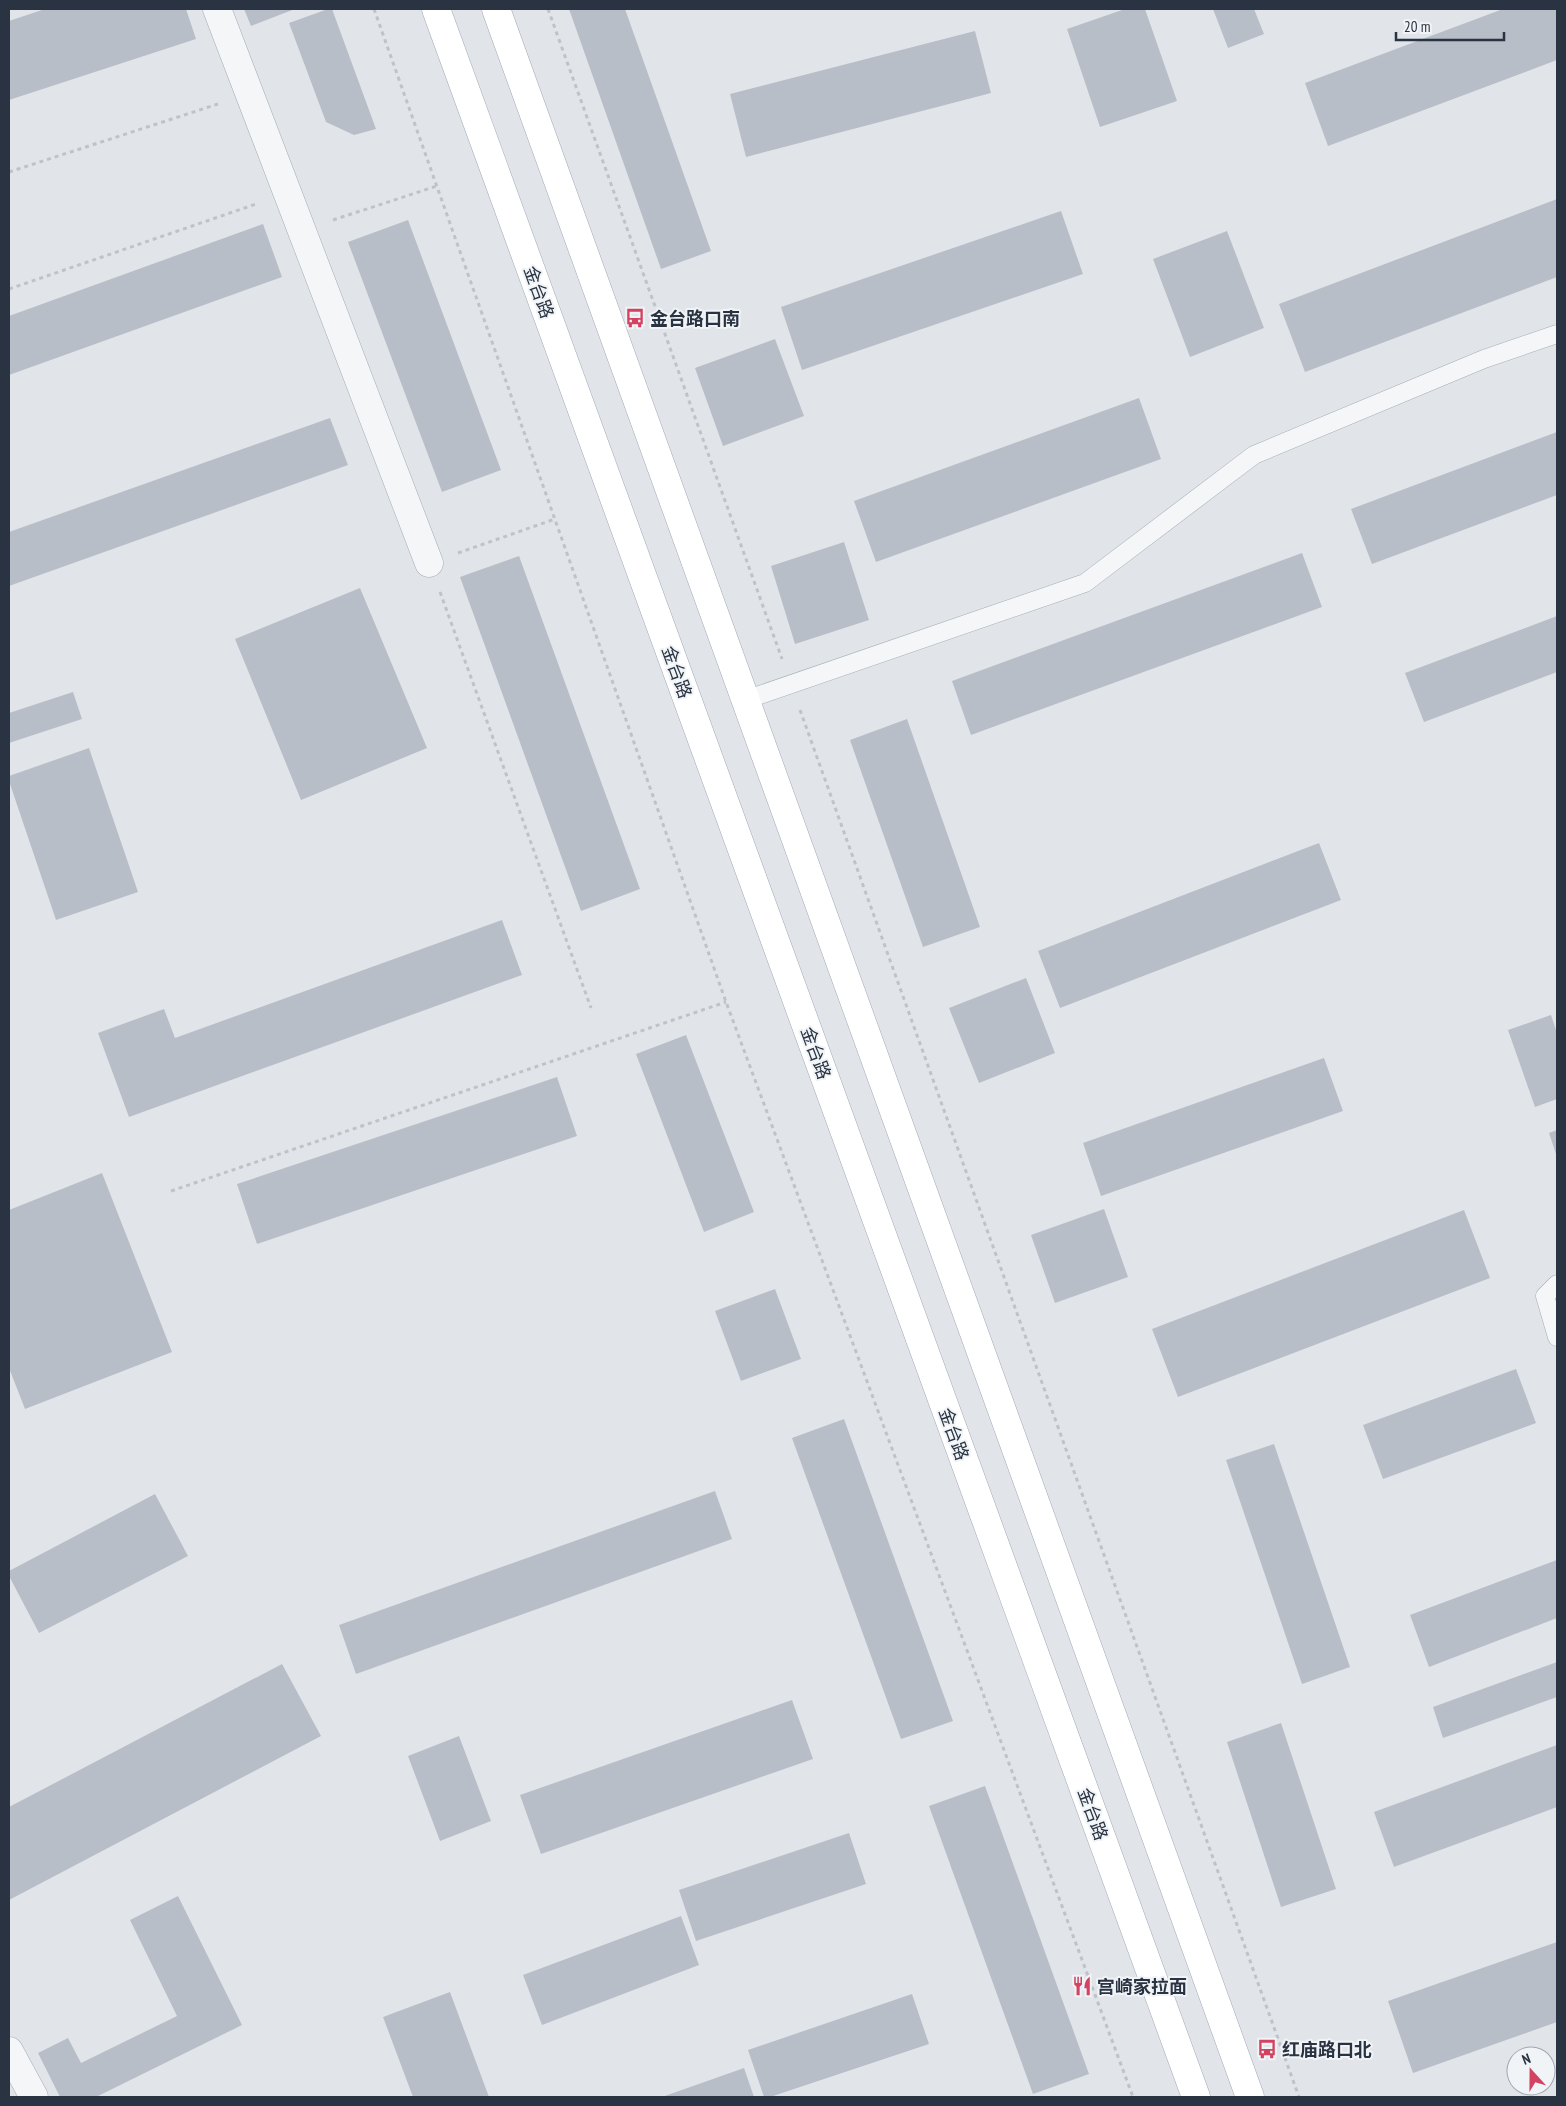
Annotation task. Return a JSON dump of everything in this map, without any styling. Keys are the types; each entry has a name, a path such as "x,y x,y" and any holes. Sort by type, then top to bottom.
{"main road":[{"name":"金台路","path":"436,9 1196,2097"},
{"path":"496,9 1250,2097"}],"street":[{"path":"217,9 430,563"},
{"path":"9,2051 34,2097"}],"lane":[{"path":"745,700 1084,583 1254,455 1484,359 1557,334"},
{"path":"1557,1284 1545,1296 1557,1337"}],"path":[{"path":"374,9 726,1002 1132,2097"},
{"path":"548,9 1299,2097"},
{"path":"9,172 249,94"},
{"path":"302,230 437,186"},
{"path":"9,289 288,193"},
{"path":"555,519 430,563 591,1008"},
{"path":"171,1192 726,1002"}],"building":[{"path":"45,9 186,9 196,39 9,100 9,21"},
{"path":"244,9 295,9 251,26"},
{"path":"332,9 376,129 354,135 326,122 289,23"},
{"path":"569,9 625,9 711,251 661,269"},
{"path":"1125,9 1145,9 1177,101 1100,127 1067,29"},
{"path":"1213,9 1254,9 1264,34 1228,48"},
{"path":"1503,9 1557,9 1557,60 1328,146 1305,83"},
{"path":"975,31 991,93 746,157 730,94"},
{"path":"1557,199 1557,277 1305,372 1279,304"},
{"path":"1061,211 1083,274 802,370 781,307"},
{"path":"408,220 501,470 442,492 348,242"},
{"path":"263,224 282,277 9,375 9,316"},
{"path":"1227,231 1264,328 1190,357 1153,259"},
{"path":"775,339 804,416 723,446 695,368"},
{"path":"1139,398 1161,459 876,562 854,501"},
{"path":"330,418 348,465 9,586 9,532"},
{"path":"1557,432 1557,495 1372,564 1351,509"},
{"path":"844,542 869,620 795,644 771,566"},
{"path":"1302,553 1322,607 971,735 952,681"},
{"path":"519,556 640,889 581,911 460,577"},
{"path":"360,588 427,748 301,800 235,639"},
{"path":"1557,616 1557,672 1424,722 1405,673"},
{"path":"73,692 82,719 9,743 9,713"},
{"path":"907,719 980,927 923,947 850,740"},
{"path":"89,748 138,892 56,920 9,781 9,776"},
{"path":"1319,843 1341,900 1060,1008 1038,951"},
{"path":"502,920 522,975 129,1117 98,1033 164,1009 175,1038"},
{"path":"1026,978 1055,1053 979,1083 949,1008"},
{"path":"1551,1015 1557,1033 1557,1099 1535,1107 1508,1030"},
{"path":"686,1035 754,1212 704,1232 636,1054"},
{"path":"1324,1058 1343,1111 1101,1196 1083,1143"},
{"path":"557,1077 577,1136 257,1244 237,1184"},
{"path":"1557,1130 1557,1157 1549,1133"},
{"path":"102,1173 172,1352 25,1409 9,1368 9,1210"},
{"path":"1104,1209 1128,1277 1055,1303 1031,1235"},
{"path":"1464,1210 1490,1278 1178,1397 1152,1329"},
{"path":"775,1289 801,1359 741,1381 715,1311"},
{"path":"1516,1369 1536,1423 1383,1479 1363,1425"},
{"path":"844,1419 953,1721 901,1739 792,1438"},
{"path":"1274,1444 1350,1667 1302,1684 1226,1460"},
{"path":"715,1491 732,1539 356,1674 339,1625"},
{"path":"155,1494 188,1556 39,1633 9,1576 9,1571"},
{"path":"1557,1560 1557,1618 1429,1667 1410,1615"},
{"path":"1557,1662 1557,1697 1443,1738 1433,1707"},
{"path":"282,1664 321,1736 9,1900 9,1807"},
{"path":"792,1700 813,1759 541,1854 520,1795"},
{"path":"1281,1723 1336,1889 1281,1907 1227,1742"},
{"path":"459,1736 491,1821 440,1841 408,1756"},
{"path":"1557,1745 1557,1807 1394,1867 1374,1812"},
{"path":"985,1786 1089,2074 1033,2094 929,1806"},
{"path":"849,1833 866,1884 696,1941 679,1890"},
{"path":"178,1896 242,2025 96,2097 60,2097 38,2053 68,2038 81,2063 177,2016 130,1920"},
{"path":"681,1916 699,1965 542,2025 523,1975"},
{"path":"1557,1942 1557,2022 1413,2073 1388,2001"},
{"path":"450,1992 489,2097 413,2097 383,2017"},
{"path":"912,1994 929,2044 770,2097 764,2097 748,2050"},
{"path":"744,2068 754,2097 662,2097"}],"place":[{"name":"金台路口南","path":"635,318"},
{"name":"宫崎家拉面","path":"1082,1986"},
{"name":"红庙路口北","path":"1267,2049"}]}
